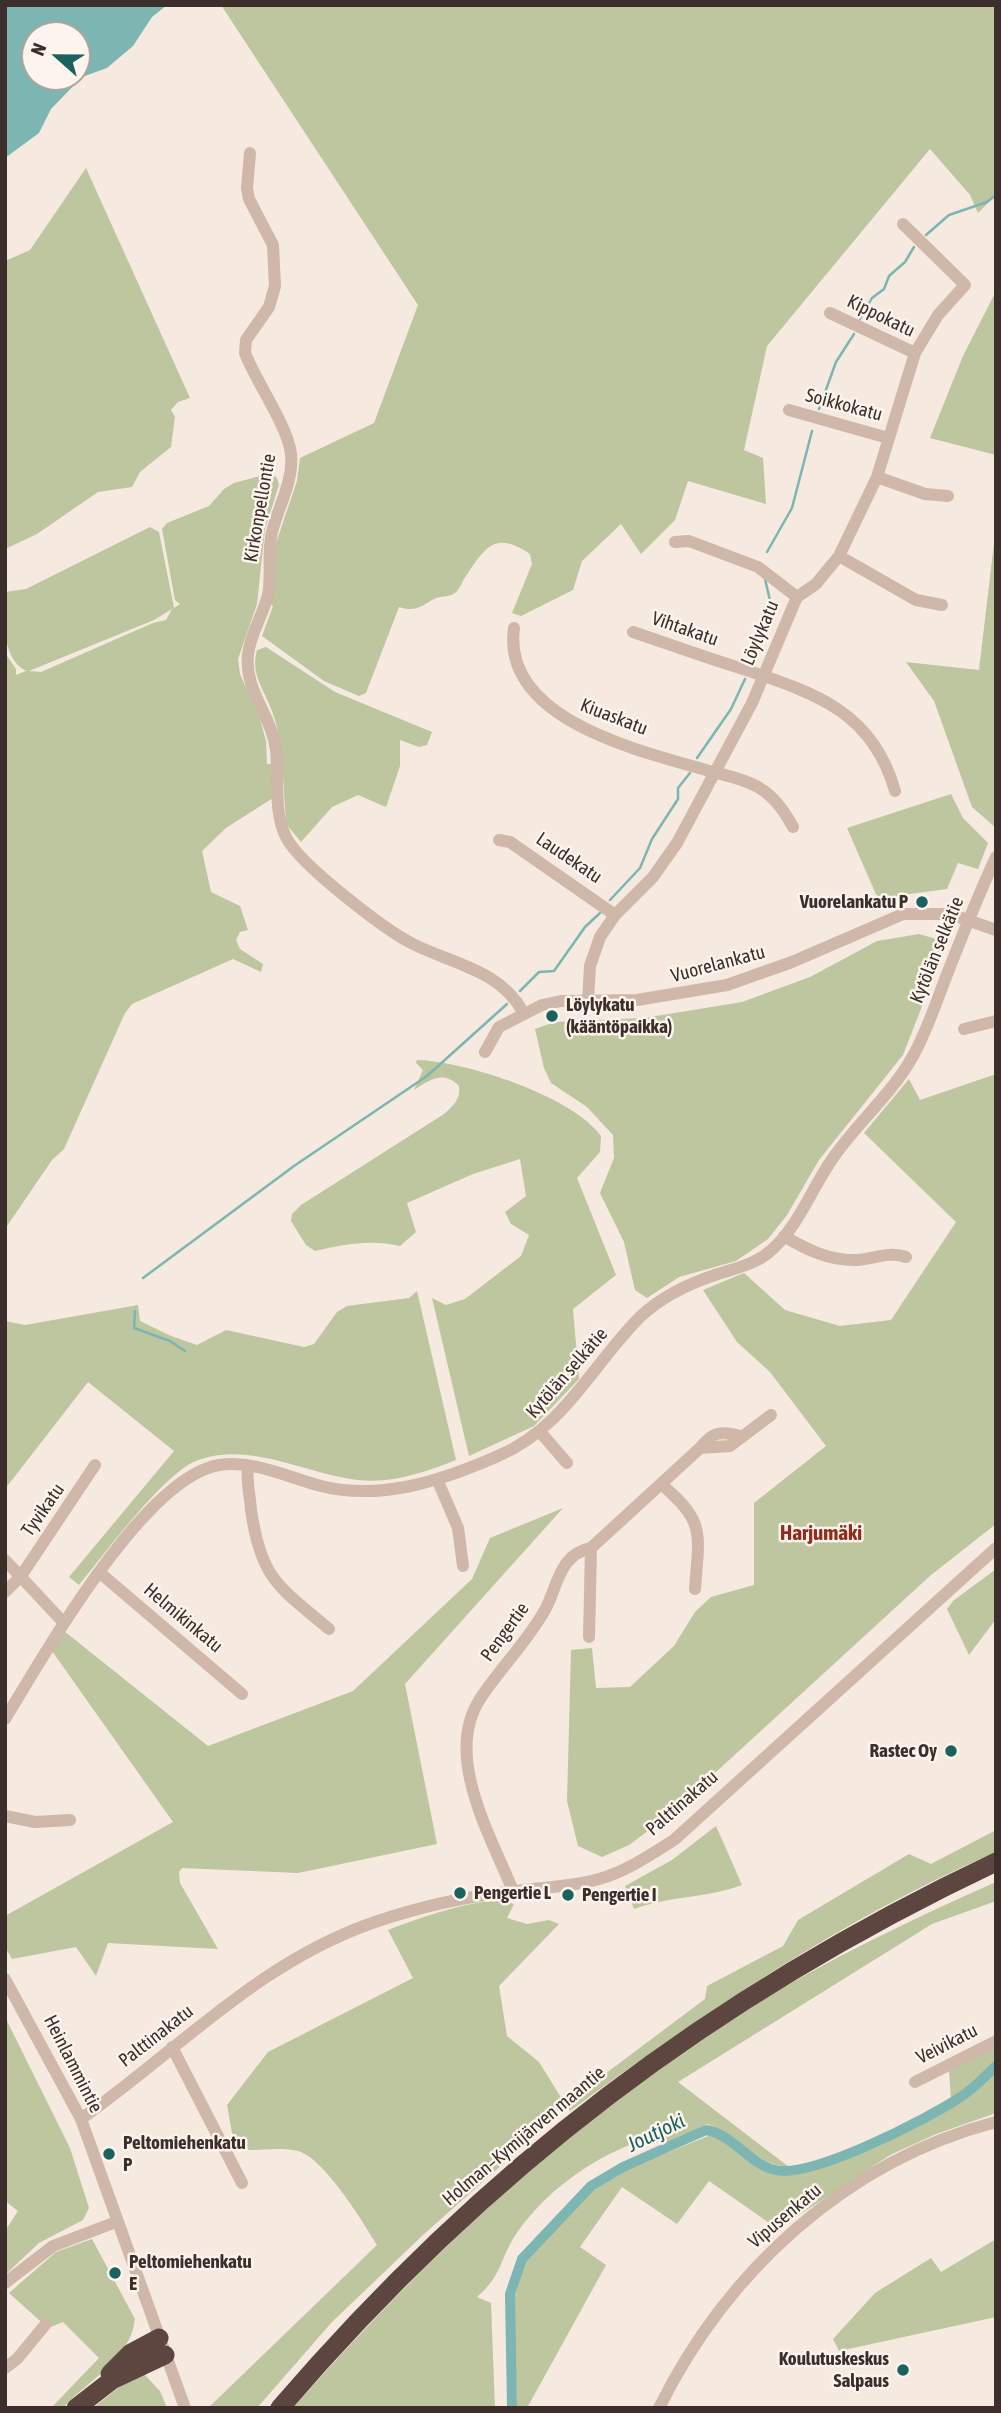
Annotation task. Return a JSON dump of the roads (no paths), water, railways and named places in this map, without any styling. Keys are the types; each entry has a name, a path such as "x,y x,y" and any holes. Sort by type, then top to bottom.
{"highway":[{"name":"Holman–Kymijärven maantie","path":"280,2408 402,2274 466,2213 560,2131 720,2015 835,1946 996,1862"},
{"name":"Holman–Kymijärven maantie","path":"835,1946 996,1873"},
{"path":"83,2402 162,2346"}],"street":[{"name":"Kirkonpellontie","path":"250,153 247,188 249,200 273,245 275,286 269,307 246,340 245,353 291,453 288,479 272,534 268,560 268,592 248,652 249,681 272,730 282,826 298,854 393,932 495,980 516,1000 523,1012"},
{"name":"Löylykatu","path":"588,1000 588,975 594,951 615,915 665,861 715,773 764,676 797,597 816,584 839,556 877,477 915,353 938,314 965,285 902,224"},
{"name":"Kippokatu","path":"830,313 915,353"},
{"name":"Soikkokatu","path":"789,410 888,438"},
{"path":"877,477 925,494 948,496"},
{"path":"675,541 689,541 758,567 797,597"},
{"path":"839,556 916,600 942,605"},
{"name":"Kiuaskatu","path":"514,628 513,649 526,681 564,718 584,729 760,788 778,803 793,827"},
{"name":"Vihtakatu","path":"633,632 813,692 835,705 879,752 895,791"},
{"name":"Laudekatu","path":"499,840 510,842 615,915"},
{"name":"Kytölän selkätie","path":"5,1719 63,1622 99,1573 172,1489 195,1472 220,1465 248,1466 349,1491 385,1491 437,1479 498,1456 541,1433 641,1316 687,1285 757,1261 784,1236 833,1158 911,1060 996,857"},
{"name":"Vuorelankatu","path":"485,1052 499,1027 523,1012 542,1005 588,1000 637,1000 727,985 792,962 884,919 903,914 933,912 969,918 996,930"},
{"path":"964,1029 996,1021"},
{"path":"784,1236 834,1259 859,1260 896,1254 906,1258"},
{"name":"Pengertie","path":"513,1891 475,1796 468,1763 467,1732 478,1703 545,1609 563,1567 572,1554 591,1548 700,1448 723,1449 771,1415"},
{"path":"541,1433 567,1463"},
{"name":"Tyvikatu","path":"5,1592 21,1576 96,1465"},
{"path":"248,1466 256,1542 262,1563 276,1582 329,1629"},
{"path":"437,1479 458,1528 463,1566"},
{"path":"661,1484 686,1505 695,1519 699,1540 695,1589"},
{"path":"589,1637 591,1548"},
{"name":"Palttinakatu","path":"81,2119 286,1962 328,1941 376,1922 513,1891 598,1880 635,1865 674,1840 996,1548"},
{"path":"5,1560 63,1622"},
{"name":"Helmikinkatu","path":"99,1573 242,1694"},
{"path":"5,1816 35,1822 70,1820"},
{"name":"Heinlammintie","path":"5,1979 81,2119 185,2408"},
{"name":"Veivikatu","path":"915,2082 996,2041"},
{"path":"172,2047 242,2182"},
{"name":"Vipusenkatu","path":"659,2408 684,2359 713,2316 755,2267 802,2222 891,2163 947,2137 996,2122"},
{"path":"5,2283 53,2246 116,2222"},
{"path":"5,2368 17,2359 45,2325"}],"water":[{"path":"5,5 167,5 152,17 133,46 107,68 91,74 91,21 21,21 21,91 68,91 51,109 39,133 5,158"}],"waterway":[{"path":"926,235 949,215 987,202 996,195"},
{"path":"860,319 872,298 884,289 889,276 905,262 914,247"},
{"path":"819,409 836,362 854,334"},
{"path":"767,552 792,508 812,431"},
{"path":"753,664 773,613 765,579"},
{"path":"697,758 731,709 745,679"},
{"path":"610,900 640,868 652,839 678,799 678,788 690,773"},
{"path":"520,991 539,972 554,971 585,927 600,913"},
{"path":"143,1278 294,1166 427,1076 507,1004"},
{"path":"135,1311 134,1328 170,1341 185,1351"},
{"name":"Joutjoki","path":"512,2408 510,2294 522,2259 591,2186 623,2167 706,2130 725,2138 766,2167 792,2170 814,2166 841,2157 922,2119 964,2095 996,2066"}],"place":[{"name":"Vuorelankatu P","path":"922,902"},
{"name":"Löylykatu (kääntöpaikka)","path":"552,1016"},
{"name":"Rastec Oy","path":"951,1751"},
{"name":"Pengertie L","path":"460,1893"},
{"name":"Pengertie I","path":"568,1895"},
{"name":"Peltomiehenkatu P","path":"109,2154"},
{"name":"Peltomiehenkatu E","path":"115,2273"},
{"name":"Koulutuskeskus Salpaus","path":"903,2370"}],"district":[{"name":"Harjumäki","path":"821,1533"}]}
